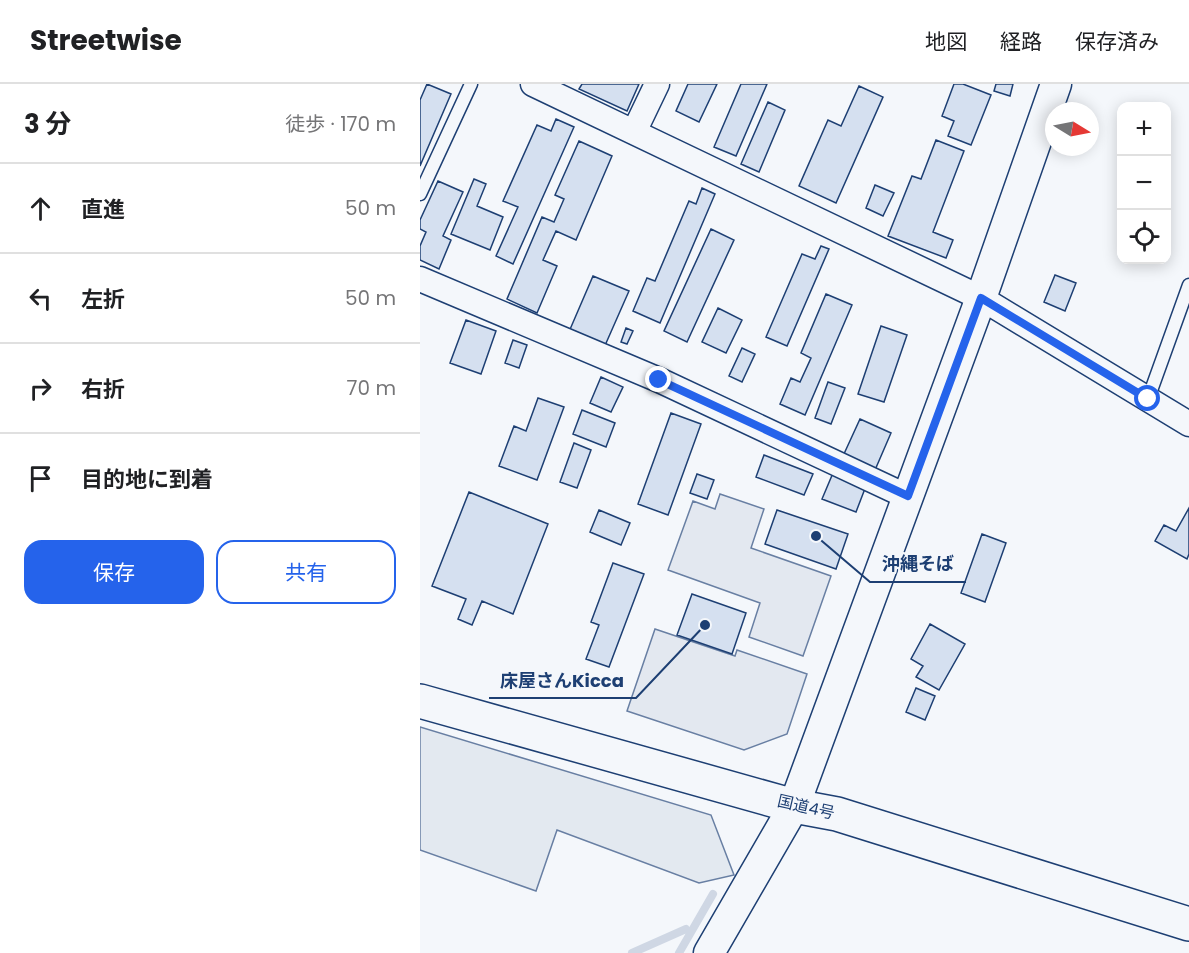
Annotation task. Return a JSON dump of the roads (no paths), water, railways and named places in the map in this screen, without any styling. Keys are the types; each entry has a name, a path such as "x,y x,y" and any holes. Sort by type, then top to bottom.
{"highway":[{"name":"国道4号","path":"420,701 794,806 837,814 1174,919"}],"street":[{"path":"533,84 981,298 1189,424"},
{"path":"634,132 657,84"},
{"path":"709,953 794,806 981,298 1056,84"},
{"path":"420,279 659,380 908,496"}],"lane":[{"path":"420,194 471,84"},
{"path":"1148,399 1189,285"}],"waterway":[{"path":"679,953 713,894"},
{"path":"632,953 686,929"}],"place":[{"name":"沖縄そば","path":"816,536"},
{"name":"床屋さんKicca","path":"705,625"}]}
